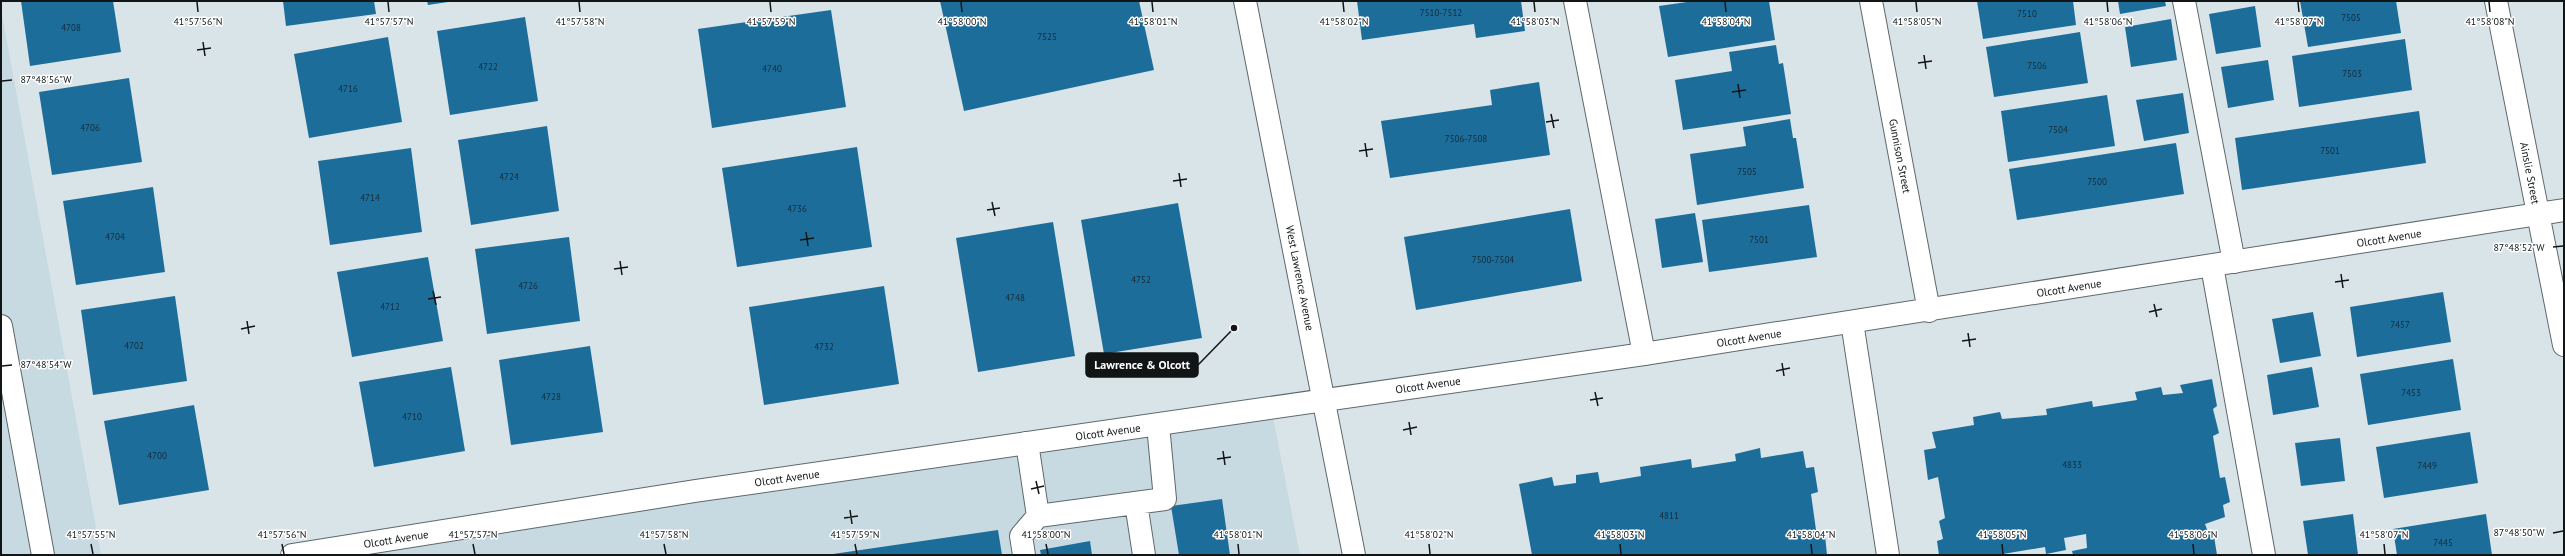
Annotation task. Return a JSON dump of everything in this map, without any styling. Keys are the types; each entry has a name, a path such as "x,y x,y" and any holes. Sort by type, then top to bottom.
{"street":[{"name":"West Lawrence Avenue","path":"1245,1 1354,555"},
{"path":"1575,1 1644,354"},
{"name":"Gunnison Street","path":"1871,1 1929,311"},
{"path":"2184,1 2234,262"},
{"name":"Ainslie Street","path":"2496,1 2564,345"},
{"name":"Olcott Avenue","path":"292,555 695,491 1158,425 1929,311 2564,210"},
{"path":"2212,266 2264,555"},
{"path":"1852,322 1888,555"},
{"path":"1,326 43,555"},
{"path":"1024,555 1021,536 1038,516 1165,499 1158,425"},
{"path":"1027,443 1038,516"},
{"path":"1136,503 1144,555"}],"shaded area":[{"path":"1,9 101,555 1,555"},
{"path":"1273,417 1300,555 332,555"}],"building":[{"path":"21,1 113,1 121,52 30,66"},
{"path":"283,1 374,1 376,14 286,26"},
{"path":"427,1 448,1 448,2 428,5"},
{"path":"940,1 1139,1 1154,70 964,111"},
{"path":"1357,1 1521,1 1525,31 1476,38 1474,24 1362,40"},
{"path":"1694,1 1769,1 1775,40 1668,57 1659,6"},
{"path":"1977,1 2073,1 2076,25 1983,39"},
{"path":"2118,1 2165,1 2166,6 2120,14"},
{"path":"2300,1 2396,1 2401,33 2308,47"},
{"path":"2255,6 2261,47 2216,54 2209,14"},
{"path":"831,10 846,107 712,128 698,29"},
{"path":"525,17 538,101 450,115 437,31"},
{"path":"2171,19 2177,60 2131,67 2125,27"},
{"path":"2080,32 2088,83 1994,97 1986,47"},
{"path":"388,37 402,122 309,138 294,54"},
{"path":"2405,39 2412,90 2299,107 2292,56"},
{"path":"1776,45 1779,64 1783,63 1791,114 1683,130 1675,80 1732,71 1729,52"},
{"path":"2268,60 2274,100 2228,108 2221,67"},
{"path":"129,78 142,162 52,175 39,92"},
{"path":"1539,82 1550,155 1390,178 1381,121 1492,105 1490,90"},
{"path":"2183,93 2189,133 2144,141 2136,100"},
{"path":"2107,95 2115,146 2008,162 2001,111"},
{"path":"2419,111 2426,163 2242,190 2235,138"},
{"path":"1790,119 1793,138 1796,138 1804,188 1697,205 1690,154 1746,146 1743,127"},
{"path":"547,126 559,211 471,225 458,140"},
{"path":"2176,143 2184,194 2017,220 2009,169"},
{"path":"857,147 872,247 737,267 722,168"},
{"path":"411,148 422,232 330,245 318,161"},
{"path":"153,187 165,272 76,285 63,201"},
{"path":"1178,203 1202,338 1104,354 1081,220"},
{"path":"1809,205 1817,257 1709,272 1702,220"},
{"path":"1570,209 1582,281 1416,310 1404,237"},
{"path":"1695,213 1703,262 1662,268 1655,219"},
{"path":"1053,222 1075,356 978,372 956,238"},
{"path":"569,237 580,321 487,334 475,249"},
{"path":"428,257 443,341 352,357 337,272"},
{"path":"884,286 899,384 764,405 749,307"},
{"path":"2443,292 2451,342 2357,357 2350,307"},
{"path":"175,296 187,381 93,395 81,310"},
{"path":"2313,312 2321,356 2280,363 2272,319"},
{"path":"590,346 603,432 511,445 499,360"},
{"path":"2453,359 2461,410 2368,425 2360,374"},
{"path":"451,367 465,451 374,467 359,382"},
{"path":"2312,367 2319,407 2273,415 2267,375"},
{"path":"2212,379 2217,406 2213,409 2219,433 2213,436 2220,478 2225,477 2230,502 2223,505 2225,517 2205,524 2208,532 2213,530 2217,555 2073,555 2072,551 2087,548 2086,534 2064,538 2066,550 2046,554 2045,547 1997,555 1939,555 1937,541 1943,539 1939,521 1945,518 1938,477 1928,480 1924,450 1936,448 1932,432 1974,425 1973,417 2000,412 2002,419 2047,415 2046,409 2092,401 2093,407 2137,400 2135,392 2161,387 2163,395 2183,393 2180,385"},
{"path":"194,405 209,490 119,505 104,421"},
{"path":"2470,432 2478,483 2384,498 2376,447"},
{"path":"2340,438 2345,481 2301,486 2295,443"},
{"path":"1760,448 1761,458 1803,451 1806,468 1814,467 1818,492 1811,494 1817,537 1825,535 1827,555 1532,555 1519,484 1552,477 1554,486 1576,483 1576,475 1598,472 1600,483 1641,476 1640,467 1691,459 1692,468 1736,461 1735,454"},
{"path":"1222,499 1230,555 1179,555 1171,506"},
{"path":"2353,514 2358,555 2308,555 2303,521"},
{"path":"2486,514 2492,555 2397,555 2393,529"},
{"path":"998,530 1002,555 833,555 833,554"},
{"path":"1090,541 1092,555 1041,555 1040,550"}],"place":[{"name":"Lawrence & Olcott","path":"1234,328"}]}
